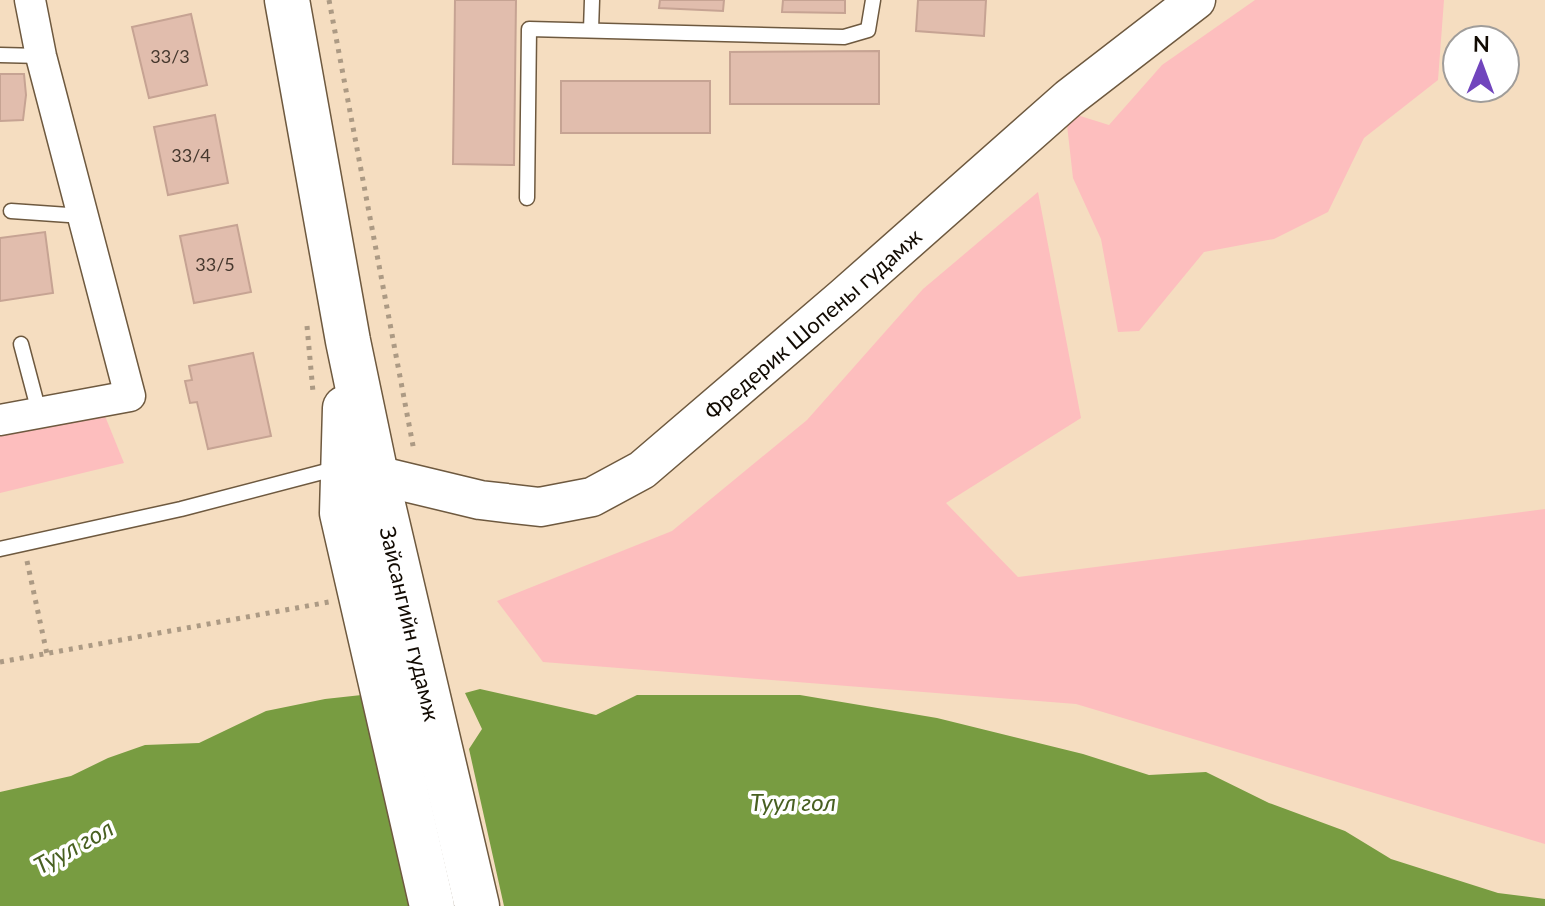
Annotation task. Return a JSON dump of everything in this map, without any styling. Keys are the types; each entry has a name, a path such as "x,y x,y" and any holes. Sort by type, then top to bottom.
{"main road":[{"name":"Зайсангийн гудамж","path":"287,0 348,341 376,475 477,906"},
{"name":"Зайсангийн гудамж","path":"376,475 342,513 348,599 432,906"}],"street":[{"path":"0,420 130,396 41,56 30,0"},
{"name":"Фредерик Шопены гудамж","path":"376,475 480,500 540,507 592,497 642,470 1069,98 1196,0"}],"lane":[{"path":"591,30 592,0"},
{"path":"527,198 529,29 844,37 868,30 873,0"},
{"path":"0,55 41,56"},
{"path":"11,211 83,216"},
{"path":"21,344 39,412"},
{"path":"0,549 181,509 376,475"}],"path":[{"path":"329,0 415,457 376,475"},
{"path":"307,326 313,399"},
{"path":"31,580 47,654"},
{"path":"0,662 348,599"}],"shaded area":[{"path":"1255,0 1444,0 1438,80 1364,138 1328,212 1274,239 1204,252 1139,331 1118,332 1101,239 1073,178 1067,125 1077,115 1109,125 1162,65"},
{"path":"1038,192 1081,418 946,503 1018,577 1545,509 1545,844 1076,704 543,662 497,601 672,531 807,420 923,289"},
{"path":"105,416 124,463 0,493 0,436"}],"water":[{"name":"Туул гол","path":"480,689 596,715 637,695 800,695 937,718 1083,754 1149,775 1206,772 1269,803 1345,831 1391,859 1498,893 1545,899 1545,906 504,906 469,749 482,729 465,693"},
{"name":"Туул гол","path":"389,692 438,906 0,906 0,792 71,776 145,745 199,743 266,711 325,699"}],"building":[{"path":"455,0 516,0 514,165 453,164"},
{"path":"660,0 724,0 723,11 659,8"},
{"path":"783,0 845,0 845,13 782,12"},
{"path":"918,0 986,0 984,36 916,31"},
{"path":"191,14 207,85 149,98 132,27"},
{"path":"879,51 879,104 730,104 730,52"},
{"path":"0,74 24,74 26,95 23,120 0,121"},
{"path":"561,81 710,81 710,133 561,133"},
{"path":"215,115 228,183 168,195 154,127"},
{"path":"237,225 251,292 194,303 180,236"},
{"path":"45,232 53,293 0,301 0,238"},
{"path":"253,353 271,436 208,449 197,402 190,403 185,381 192,380 189,366"}]}
